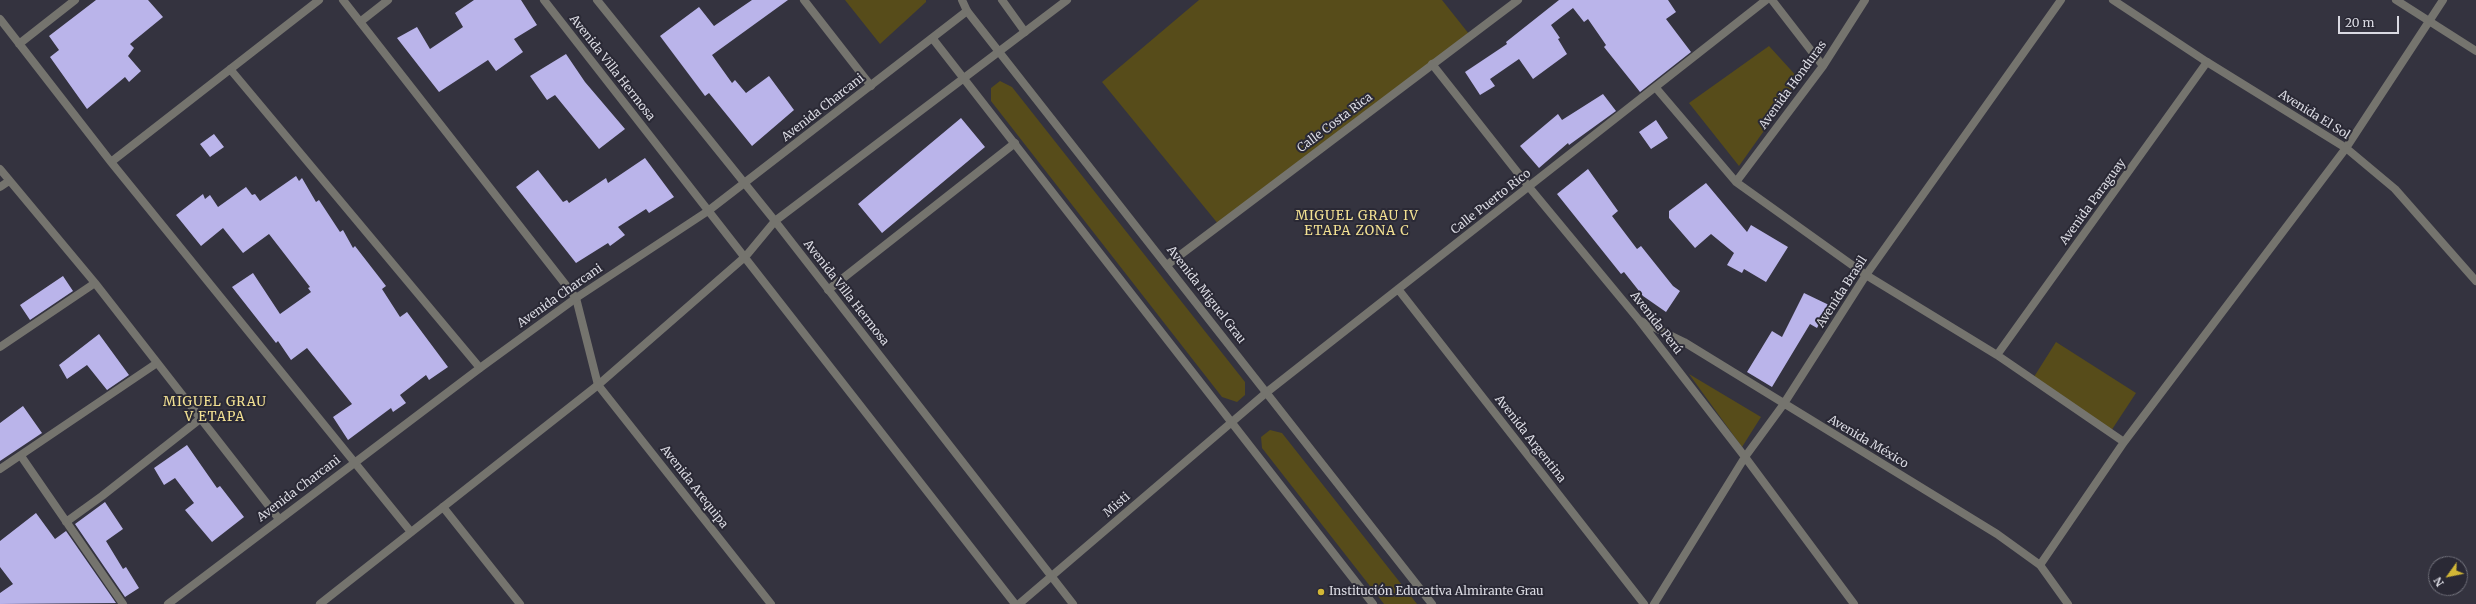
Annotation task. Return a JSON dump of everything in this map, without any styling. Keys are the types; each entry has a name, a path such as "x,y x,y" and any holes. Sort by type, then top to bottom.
{"street":[{"path":"19,44 75,0"},
{"path":"111,162 319,0"},
{"path":"343,0 576,298 598,385"},
{"path":"360,22 388,0"},
{"name":"Avenida Villa Hermosa","path":"544,0 708,211 746,256 1015,604"},
{"name":"Avenida Villa Hermosa","path":"597,0 775,221 1073,604"},
{"path":"804,0 871,86"},
{"name":"Avenida Miguel Grau","path":"962,0 967,11 1432,604"},
{"path":"1002,0 1025,32"},
{"path":"320,604 598,385 746,256 775,221 965,79 999,51 1067,0"},
{"name":"Calle Costa Rica","path":"1167,265 1518,0"},
{"name":"Calle Puerto Rico","path":"1230,422 1766,0"},
{"path":"1772,0 1823,66"},
{"name":"Avenida Honduras","path":"1736,182 1823,66 1865,0"},
{"name":"Avenida Brasil","path":"1654,604 1745,457 1783,405 1866,275 2061,0"},
{"name":"Avenida El Sol","path":"2113,0 2207,62 2346,148 2394,189 2476,281"},
{"path":"2396,0 2476,51"},
{"path":"2040,564 2124,442 2346,148 2443,0"},
{"name":"Avenida Charcani","path":"168,604 480,368 576,298 708,211 933,39 967,11"},
{"path":"0,19 111,162 354,464 411,532"},
{"path":"933,39 1230,422 1374,604"},
{"name":"Avenida Paraguay","path":"1997,355 2207,62"},
{"name":"Avenida Perú","path":"1432,64 1529,187 1639,320 1745,457 1854,604"},
{"path":"230,69 480,368"},
{"path":"1656,88 1736,182 1866,275 1997,355 2124,442"},
{"path":"828,290 1015,143"},
{"path":"0,169 95,283 279,519"},
{"path":"0,187 9,181"},
{"path":"0,347 95,283"},
{"name":"Avenida Argentina","path":"1398,289 1644,604"},
{"name":"Avenida México","path":"1639,320 1684,342 1783,405 1997,534 2040,564 2068,604"},
{"path":"0,469 157,363"},
{"name":"Avenida Arequipa","path":"598,385 771,604"},
{"path":"66,522 102,496 200,419"},
{"name":"Misti","path":"1019,604 1052,578 1230,422"},
{"path":"21,456 123,604"},
{"path":"443,507 520,604"}],"shaded area":[{"path":"845,0 926,0 926,2 880,44"},
{"path":"1199,0 1442,0 1469,34 1219,225 1102,82"},
{"path":"1769,46 1800,80 1739,166 1689,103"},
{"path":"1000,81 1012,87 1245,382 1245,395 1237,402 1222,397 991,101 991,88"},
{"path":"2056,342 2136,393 2111,431 2032,380"},
{"path":"1689,374 1761,417 1742,447"},
{"path":"1270,430 1282,433 1417,604 1384,604 1262,448 1261,437"}],"building":[{"path":"96,0 148,0 163,17 130,44 134,48 128,56 141,71 129,82 125,77 87,109 50,57 59,50 49,36"},
{"path":"474,0 521,0 537,25 514,39 523,52 496,71 488,60 439,92 397,38 417,27 430,49 463,27 455,13"},
{"path":"752,0 788,0 712,55 732,83 735,80 746,93 769,76 794,110 752,146 709,93 705,96 660,36 699,7 714,26"},
{"path":"1559,0 1668,0 1676,12 1666,19 1691,52 1640,92 1604,47 1606,45 1588,19 1584,22 1573,8 1551,25 1560,38 1558,39 1567,54 1533,79 1519,59 1490,79 1495,86 1480,95 1465,72 1507,44 1506,42"},
{"path":"566,54 585,82 625,129 599,149 555,95 547,100 530,76"},
{"path":"1603,94 1616,111 1569,145 1568,143 1539,168 1520,146 1558,114 1562,120"},
{"path":"961,118 985,147 882,233 858,204"},
{"path":"1656,120 1668,138 1651,149 1639,132"},
{"path":"214,134 224,147 210,157 200,144"},
{"path":"645,158 674,197 649,213 646,209 618,227 625,235 610,246 608,243 576,263 516,187 538,170 563,202 567,200 569,203 606,178 608,183"},
{"path":"1588,169 1618,211 1612,216 1637,249 1641,246 1673,286 1680,291 1666,312 1643,296 1624,272 1621,274 1557,194"},
{"path":"296,176 299,181 302,178 316,202 319,200 340,232 343,230 353,248 355,246 386,286 382,289 400,317 407,312 448,367 429,380 426,375 400,395 406,403 393,412 391,408 348,440 333,417 352,404 307,348 291,360 278,341 276,343 232,287 253,273 280,314 311,292 308,288 310,287 269,234 243,253 223,228 201,246 176,215 203,194 205,199 210,195 218,207 246,187 252,195 255,194 260,201"},
{"path":"1706,183 1747,232 1751,225 1788,247 1766,282 1744,269 1742,273 1727,265 1734,253 1711,234 1695,248 1669,218 1669,211"},
{"path":"63,276 73,291 30,320 20,305"},
{"path":"1804,293 1829,305 1817,328 1810,324 1772,387 1747,372 1772,331 1782,337"},
{"path":"99,334 129,375 107,390 87,365 67,379 59,365"},
{"path":"23,406 42,433 0,461 0,423"},
{"path":"187,445 217,488 220,486 244,517 212,542 185,510 194,503 175,478 164,485 154,468"},
{"path":"105,502 123,529 106,541 123,569 126,567 139,588 125,597 75,524"},
{"path":"36,513 55,539 66,531 116,603 0,604 0,593 13,584 0,567 0,541"}],"place":[{"name":"Institución Educativa Almirante Grau","path":"1321,592"}],"district":[{"name":"MIGUEL GRAU IV ETAPA ZONA C","path":"1357,224"},
{"name":"MIGUEL GRAU V ETAPA","path":"215,410"}]}
